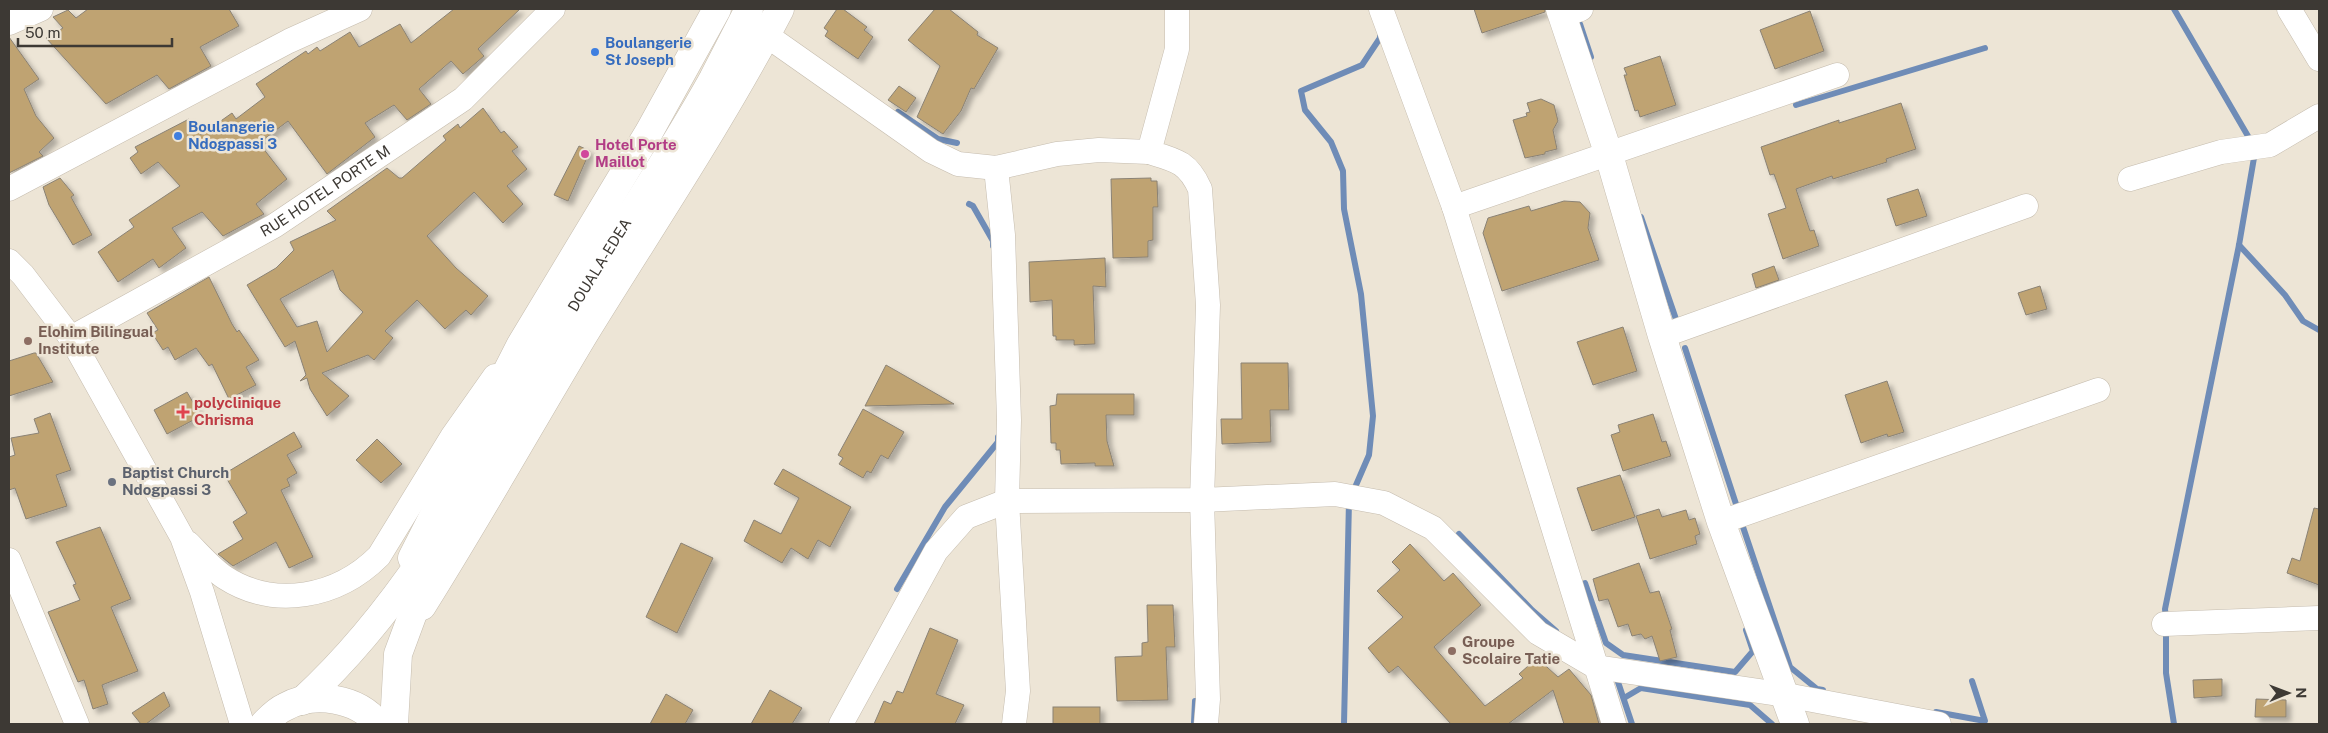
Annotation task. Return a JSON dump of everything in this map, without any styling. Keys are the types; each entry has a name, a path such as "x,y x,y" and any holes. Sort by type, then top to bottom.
{"main road":[{"path":"390,604 520,346 650,132 717,9"},
{"name":"DOUALA-EDEA","path":"449,521 574,307 712,80 748,9"},
{"path":"406,627 449,564 583,336 700,151 780,9"},
{"path":"1568,11 1662,336 1721,522 1786,695 1795,724"},
{"path":"302,701 335,671 390,604 449,521"},
{"path":"394,724 398,654 406,627 449,521"},
{"path":"264,724 286,706 302,701 334,698 352,704 373,717 378,724"}],"street":[{"path":"9,23 41,9"},
{"path":"9,189 289,41 360,9"},
{"name":"RUE HOTEL PORTE M","path":"71,338 274,226 463,99 553,9"},
{"path":"1149,152 1176,49 1177,9"},
{"path":"1381,9 1454,207 1614,724"},
{"path":"2289,9 2319,59"},
{"path":"766,35 931,151 958,164 996,168 1057,154 1099,150 1149,152 1176,160 1192,172 1200,189 1208,305 1202,500 1208,698 1206,724"},
{"path":"1454,207 1838,75"},
{"path":"2130,179 2221,152 2270,145 2319,116"},
{"path":"996,168 1004,245 1009,420 1006,501 1018,691 1014,724"},
{"path":"1662,336 2026,206"},
{"path":"9,261 23,275 71,338 182,537 202,592 242,724"},
{"path":"182,537 224,576 245,588 270,595 295,596 321,592 343,582 367,567 379,556 452,437 488,384 520,346"},
{"path":"1721,522 2098,390"},
{"path":"841,724 936,551 966,517 1006,501 1202,500 1335,494 1384,503 1433,528 1538,633 1596,667 1786,695 1939,724"},
{"path":"10,564 77,724"},
{"path":"2164,624 2319,618"}],"building":[{"path":"88,9 229,9 239,26 200,47 211,66 169,89 157,75 106,104 46,38 63,28 53,17 68,10 76,18"},
{"path":"454,9 520,9 478,49 484,56 463,74 451,61 419,89 431,104 407,120 394,105 365,123 375,137 327,174 288,121 259,143 287,179 256,204 264,214 223,236 202,212 172,228 186,248 159,268 153,259 118,282 98,252 134,227 129,220 180,186 158,162 141,174 130,158 138,152 135,147 189,119 201,135 232,113 236,119 265,97 256,84 306,51 308,54 317,47 320,51 350,32 359,47 400,24 411,43"},
{"path":"837,9 843,9 867,27 864,30 873,37 858,59 825,36 828,31 824,28"},
{"path":"935,9 949,9 978,32 977,35 998,48 974,89 971,88 961,111 943,134 917,117 940,66 908,40"},
{"path":"1474,9 1545,9 1545,12 1482,33"},
{"path":"1810,11 1824,51 1775,69 1760,30"},
{"path":"9,37 39,79 24,89 36,116 54,138 39,152 43,156 9,173"},
{"path":"1660,56 1676,105 1640,117 1638,110 1635,111 1624,75 1627,75 1624,68"},
{"path":"899,86 916,98 906,112 888,100"},
{"path":"1541,99 1554,105 1558,121 1553,130 1557,149 1545,152 1545,154 1525,158 1513,120 1527,116 1526,113 1530,112 1527,103"},
{"path":"1901,103 1916,149 1886,159 1887,162 1833,179 1832,176 1796,189 1810,231 1814,230 1819,246 1783,259 1768,214 1786,208 1774,174 1770,175 1761,147 1839,120 1839,123"},
{"path":"483,108 501,133 504,131 518,147 512,151 527,169 507,186 523,204 503,223 474,192 427,236 456,268 488,296 471,315 466,310 445,329 417,300 385,331 393,338 374,360 368,355 322,373 349,396 327,416 310,389 307,378 300,381 306,375 295,341 285,347 247,285 276,268 294,250 290,242 336,220 327,211 387,168 399,178 402,178 446,140 443,136 458,124 460,128","holes":["333,270 340,290 363,312 327,352 317,321 297,327 280,299"]},
{"path":"579,146 590,151 568,201 554,195"},
{"path":"60,178 74,195 71,197 92,235 73,245 49,205 43,187"},
{"path":"1151,178 1151,181 1157,181 1158,207 1153,207 1153,240 1148,241 1148,257 1113,258 1111,179"},
{"path":"1918,189 1927,216 1896,226 1887,199"},
{"path":"1564,201 1580,202 1590,213 1588,228 1599,260 1502,291 1483,233 1488,218 1529,206 1531,211"},
{"path":"1105,258 1106,287 1093,286 1095,344 1074,345 1074,340 1056,340 1056,336 1053,336 1052,300 1030,302 1029,262"},
{"path":"1774,266 1779,280 1756,288 1752,274"},
{"path":"209,277 232,324 237,332 239,330 259,360 246,367 256,385 229,399 212,364 209,366 196,348 175,360 168,347 163,350 152,333 158,330 147,313"},
{"path":"2040,286 2047,309 2026,315 2018,293"},
{"path":"1623,327 1637,371 1593,385 1577,342"},
{"path":"36,353 53,382 9,396 9,361"},
{"path":"1241,363 1288,363 1289,410 1270,410 1271,442 1222,444 1221,419 1242,419"},
{"path":"886,365 954,404 865,406"},
{"path":"1887,381 1904,432 1888,437 1887,434 1861,443 1845,395"},
{"path":"187,392 201,416 167,434 154,410"},
{"path":"1057,394 1134,394 1134,415 1106,415 1107,441 1114,466 1095,466 1095,463 1061,464 1060,450 1056,450 1056,443 1051,443 1050,406 1056,405"},
{"path":"863,409 904,432 888,459 881,455 871,473 867,471 863,478 839,464 843,458 838,455"},
{"path":"50,413 71,470 56,475 67,506 26,519 15,488 9,490 9,457 15,455 11,438 39,433 34,419"},
{"path":"1653,414 1662,442 1666,441 1671,456 1623,471 1611,435 1620,432 1618,425"},
{"path":"294,432 302,447 287,455 297,473 287,479 290,486 281,490 313,557 289,568 276,542 233,566 218,554 243,539 233,522 247,513 224,474"},
{"path":"377,439 402,464 381,483 356,460"},
{"path":"783,469 851,507 830,547 818,540 808,559 791,548 782,563 744,541 754,520 781,534 799,498 774,484"},
{"path":"1620,475 1635,517 1592,531 1577,488"},
{"path":"2314,508 2319,509 2319,585 2287,573 2292,558 2300,561"},
{"path":"1659,509 1662,517 1686,510 1689,520 1695,518 1700,534 1695,536 1697,544 1650,559 1636,516"},
{"path":"100,527 131,599 111,607 138,671 102,685 108,704 93,709 84,680 78,682 48,612 80,600 73,585 76,584 56,542"},
{"path":"681,543 713,558 677,633 646,617"},
{"path":"1410,544 1444,581 1453,573 1481,605 1434,647 1485,706 1523,678 1519,674 1537,658 1558,677 1569,669 1591,695 1599,724 1564,724 1553,690 1508,724 1451,724 1398,666 1389,673 1368,648 1403,617 1377,591 1400,570 1392,562"},
{"path":"1639,563 1650,593 1659,591 1672,629 1670,630 1677,657 1660,661 1652,636 1645,639 1641,634 1632,636 1628,624 1618,627 1608,599 1599,601 1593,579"},
{"path":"1147,605 1173,605 1175,647 1166,647 1168,700 1117,701 1115,657 1142,656 1142,643 1148,642"},
{"path":"930,628 958,640 936,694 964,705 955,724 874,724 884,701 891,704 897,691 903,693"},
{"path":"2222,679 2222,696 2194,698 2193,680"},
{"path":"770,690 802,708 792,724 751,724"},
{"path":"164,692 170,706 146,724 141,724 132,713"},
{"path":"666,694 693,710 685,724 650,724"},
{"path":"2256,699 2286,700 2286,717 2255,717"},
{"path":"1053,707 1100,707 1100,724 1053,724"}],"waterway":[{"path":"2174,9 2252,143"},
{"path":"1580,24 1591,57"},
{"path":"1353,492 1369,455 1373,416 1361,294 1344,209 1343,171 1331,142 1305,110 1301,91 1362,65 1380,38 1380,33"},
{"path":"1796,105 1985,48"},
{"path":"898,112 938,139 957,143"},
{"path":"2166,619 2165,609 2239,245 2255,152"},
{"path":"969,204 973,206 993,241 993,246"},
{"path":"1641,217 1678,325"},
{"path":"2239,245 2285,295 2303,321 2319,330"},
{"path":"1685,348 1736,504"},
{"path":"897,589 945,507 998,442 998,437"},
{"path":"1344,724 1349,501"},
{"path":"1743,527 1790,667 1817,689 1823,690"},
{"path":"1459,534 1532,610 1556,631"},
{"path":"1585,583 1606,643 1623,655 1735,672 1753,651 1746,630"},
{"path":"2166,629 2166,673 2174,724"},
{"path":"1936,712 1985,721 1972,681"},
{"path":"1618,682 1632,724"},
{"path":"1624,698 1641,688 1750,705 1772,724"},
{"path":"1194,723 1195,701"}],"place":[{"name":"Boulangerie St Joseph","path":"595,52"},
{"name":"Boulangerie Ndogpassi 3","path":"178,136"},
{"name":"Hotel Porte Maillot","path":"585,154"},
{"name":"Elohim Bilingual Institute","path":"28,341"},
{"name":"polyclinique Chrisma","path":"183,412"},
{"name":"Baptist Church Ndogpassi 3","path":"112,482"},
{"name":"Groupe Scolaire Tatie","path":"1452,651"}]}
